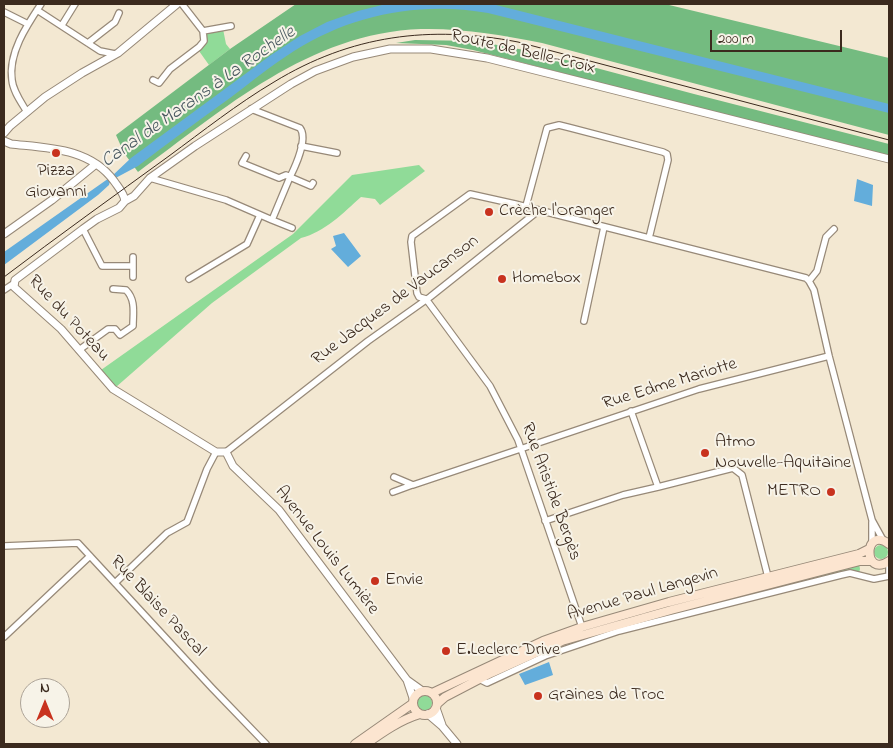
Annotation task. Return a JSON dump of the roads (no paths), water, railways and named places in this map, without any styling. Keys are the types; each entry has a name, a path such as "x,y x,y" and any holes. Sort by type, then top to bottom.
{"main road":[{"name":"Avenue Paul Langevin","path":"436,706 442,700 562,641 671,609 768,577 859,554 877,541 888,543"},
{"path":"870,547 870,557 876,562"},
{"name":"Avenue Paul Langevin","path":"432,692 543,641 582,627 671,609 860,561 889,562"},
{"path":"355,744 412,701 421,690 432,692 436,698 436,706 424,714 410,717 394,730 366,744"},
{"path":"412,701 414,710 424,714"}],"street":[{"path":"27,112 15,91 11,73 15,52 28,24 41,4"},
{"path":"62,25 75,4"},
{"path":"125,201 125,197 107,172 96,164 62,150 11,144 4,138 27,112 62,86 115,54 176,4"},
{"path":"153,80 159,83 170,69 202,45 205,37 203,31 182,4"},
{"path":"36,10 100,51 115,54"},
{"path":"4,12 28,24"},
{"path":"88,43 115,22 119,13"},
{"path":"203,31 231,26"},
{"name":"Route de Belle-Croix","path":"125,201 134,196 150,178 195,146 299,79 328,65 353,56 390,49 431,49 487,58 889,159"},
{"path":"100,51 105,60"},
{"path":"251,109 300,128 303,134 298,159 272,220"},
{"path":"649,238 668,160 667,154 559,125 547,128 526,206 538,211 806,278 809,281 814,290 829,356 872,520 870,547"},
{"path":"301,146 337,153"},
{"path":"246,156 242,163 279,178 286,175 312,186 313,183"},
{"path":"86,159 88,170"},
{"path":"4,234 52,200 96,164"},
{"path":"150,178 226,200 292,228"},
{"name":"Rue Aristide Bergès","path":"526,206 470,194 412,236 411,242 417,293 420,297 426,299 490,386 502,409 521,449 582,627"},
{"name":"Rue du Poteau","path":"125,201 119,208 102,216 22,273 13,284 16,289 61,329 114,389 216,452"},
{"name":"Rue Jacques de Vaucanson","path":"226,452 538,211"},
{"path":"189,279 247,244 260,215"},
{"path":"584,321 604,226"},
{"path":"83,229 102,266 133,266"},
{"path":"809,281 818,271 826,237 834,230"},
{"path":"133,257 133,277"},
{"path":"4,290 13,284"},
{"path":"79,350 108,329 115,329 120,336 133,326 132,296 126,290 113,289"},
{"name":"Rue Edme Mariotte","path":"393,492 699,389 829,356"},
{"path":"631,411 658,487"},
{"path":"115,583 166,533 187,522 207,469 216,452 226,452"},
{"name":"Avenue Louis Lumière","path":"226,452 233,466 278,510 406,680 421,690"},
{"path":"545,521 623,495 732,468 742,476 768,577 774,583"},
{"path":"394,477 413,485"},
{"path":"872,520 888,543"},
{"name":"Rue Blaise Pascal","path":"4,546 78,542 266,744"},
{"path":"4,637 90,556"},
{"path":"876,562 888,576"},
{"path":"888,576 889,562"},
{"path":"671,609 850,573 869,579 888,576"},
{"name":"Avenue Louis Lumière","path":"406,680 412,701"},
{"path":"436,706 442,726"},
{"path":"424,714 442,726 456,744"}],"water":[{"path":"386,4 496,5 889,104 889,113 488,13 438,9 412,10 388,14 339,28 316,38 294,51 138,166 110,181 109,185 98,195 4,265 4,252 112,176 131,158 271,55 300,36 327,22"},
{"path":"857,179 873,185 872,206 854,201"},
{"path":"344,233 361,256 348,267 331,249 336,246 333,236"},
{"path":"549,662 553,675 525,685 519,674"}],"railway":[{"path":"4,277 220,118 274,82 303,66 332,54 362,44 392,38 454,34 518,42 889,140"}],"place":[{"name":"Pizza Giovanni","path":"56,153"},
{"name":"Crèche l'Oranger","path":"489,212"},
{"name":"Homebox","path":"502,279"},
{"name":"Atmo Nouvelle-Aquitaine","path":"705,453"},
{"name":"METRO","path":"831,492"},
{"name":"Envie","path":"375,581"},
{"name":"E.Leclerc Drive","path":"446,651"},
{"name":"Graines de Troc","path":"538,696"}],"water label":[{"name":"Canal de Marans à La Rochelle","path":"199,98"}]}
